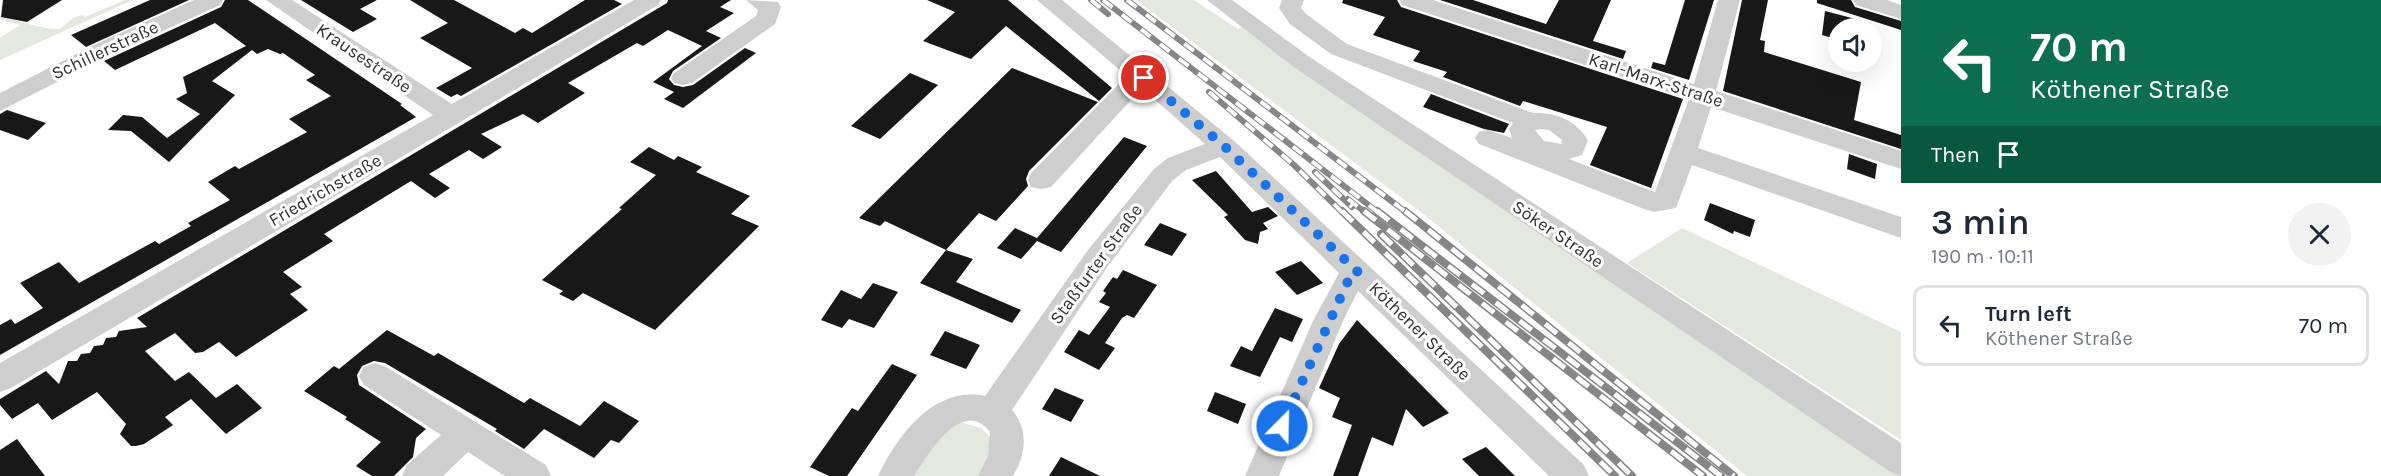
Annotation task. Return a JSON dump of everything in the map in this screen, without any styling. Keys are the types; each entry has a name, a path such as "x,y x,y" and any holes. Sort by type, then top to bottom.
{"street":[{"name":"Schillerstraße","path":"0,103 102,50 212,0"},
{"name":"Krausestraße","path":"277,0 452,116"},
{"name":"Friedrichstraße","path":"0,379 650,0"},
{"path":"683,78 767,19 770,7 757,0"},
{"name":"Köthener Straße","path":"1048,0 1224,146 1572,476"},
{"name":"Söker Straße","path":"1218,0 1303,63 1901,462"},
{"path":"1293,0 1290,8 1298,19 1339,49 1519,115 1528,122"},
{"name":"Karl-Marx-Straße","path":"1410,0 1901,160"},
{"path":"1488,138 1654,202 1666,201 1703,95 1729,0"},
{"path":"1864,0 1901,12"},
{"path":"1041,180 1134,82 1144,78"},
{"name":"Staßfurter Straße","path":"993,411 1098,258 1163,175 1177,164 1224,146"},
{"path":"1682,152 1901,228"},
{"path":"1262,476 1328,321 1348,281 1359,273"},
{"path":"375,376 534,476"},
{"path":"895,476 930,425 950,412 975,407 993,411 1007,428 1005,459 995,476"},
{"path":"419,476 466,433"}],"shaded area":[{"path":"125,0 133,0 0,60 0,38 20,25 0,20 0,16 60,29 73,18 82,15 85,17"},
{"path":"1136,0 1194,0 1238,29 1242,27 1901,476 1747,476 1422,213"},
{"path":"1682,228 1901,332 1901,440 1627,263"},
{"path":"960,422 981,428 991,438 986,476 903,476 925,442"}],"building":[{"path":"3,0 62,0 27,22 1,17"},
{"path":"150,0 189,0 86,47 71,35"},
{"path":"225,0 248,0 402,104 400,105 416,117 0,355 0,325 11,319 15,324 43,308 20,283 59,262 79,283 155,241 159,244 191,226 188,223 230,200 208,182 235,166 239,169 307,132 289,119 331,96 306,80 315,75 283,53 268,49 257,54 252,50 212,81 235,95 169,162 131,131 108,130 123,115 142,117 167,138 200,114 176,99 187,93 183,77 246,46 215,23 115,70 104,61 221,7"},
{"path":"301,0 377,0 360,9 377,19 353,32"},
{"path":"410,0 454,0 515,33 523,28 532,33 585,0 614,0 622,4 461,96 457,94 451,97 436,88 472,68 420,38 448,23"},
{"path":"668,0 731,0 720,7 734,13 706,31 721,38 673,71 669,79 674,85 683,87 693,85 745,48 756,53 683,108 664,99 674,92 653,82 702,46 668,30 643,46 637,43 568,83 585,93 538,123 523,114 481,134 502,147 483,159 469,150 429,174 450,188 435,198 411,181 324,234 333,241 283,272 302,287 290,294 308,310 236,357 219,342 203,352 195,353 175,333 145,351 175,381 189,372 216,398 237,384 262,408 226,434 191,399 165,417 173,425 144,444 136,446 131,446 120,434 126,424 97,392 52,420 38,403 12,419 0,405 0,399 46,371 59,384 68,361 77,361 81,354 90,353 94,346 103,345 106,338 116,337 119,331 147,327 137,318 667,3"},
{"path":"927,0 1008,0 1112,88 1099,101 1006,26 971,59 923,41 955,12"},
{"path":"1343,0 1397,0 1401,7 1683,99 1651,188 1590,165 1607,127 1523,101 1520,106 1443,77 1447,72 1413,61 1420,51 1373,35 1385,17 1342,3"},
{"path":"1440,0 1473,0 1546,24 1559,0 1611,0 1593,41 1626,51 1623,59"},
{"path":"1685,0 1714,0 1689,80 1651,68 1653,62 1665,65"},
{"path":"1742,0 1768,0 1760,40 1765,41 1764,52 1861,82 1854,120 1901,135 1901,149 1723,91"},
{"path":"1817,0 1851,0 1855,7 1901,21 1901,30 1882,24 1882,18 1864,18 1817,3"},
{"path":"1825,11 1852,18 1828,18 1828,37 1822,35"},
{"path":"1012,68 1098,102 1029,171 1026,179 1028,186 996,221 979,213 946,250 885,221 880,226 859,218"},
{"path":"910,73 938,85 880,139 851,126"},
{"path":"1431,94 1509,124 1504,133 1484,129 1423,107"},
{"path":"7,110 46,123 28,140 0,130 0,114"},
{"path":"1124,137 1147,146 1061,252 1037,241 1021,259 997,248 1015,228 1037,238"},
{"path":"649,147 674,160 678,156 702,167 696,172 750,196 731,214 759,226 655,330 583,293 573,301 559,294 563,291 542,280 622,209 619,208 656,175 630,162"},
{"path":"1849,154 1877,164 1875,179 1847,169"},
{"path":"1216,171 1252,212 1268,207 1278,216 1263,223 1268,229 1260,232 1258,244 1245,240 1224,217 1228,215 1192,180"},
{"path":"1710,203 1755,220 1750,237 1734,231 1733,234 1704,220"},
{"path":"1160,223 1187,234 1172,256 1144,245"},
{"path":"946,250 973,259 956,282 1021,310 1012,323 920,283"},
{"path":"1301,261 1323,283 1297,295 1275,272"},
{"path":"1123,270 1157,285 1134,318 1127,315 1122,318 1105,343 1115,348 1099,370 1064,352 1079,330 1089,335 1110,307 1099,302 1106,293 1103,291 1113,277 1117,279"},
{"path":"873,283 898,292 874,328 849,319 842,328 821,320 841,290 861,299"},
{"path":"1275,308 1303,319 1292,342 1280,337 1260,377 1230,366 1241,346 1252,351"},
{"path":"1357,320 1449,413 1423,427 1406,409 1393,446 1372,437 1358,476 1333,476 1352,425 1332,417 1340,398 1319,388 1339,344"},
{"path":"387,330 434,356 438,353 524,403 530,398 580,426 604,401 639,421 619,443 611,440 594,458 544,429 524,449 495,431 497,429 385,363 374,361 362,366 357,375 359,385 426,429 416,438 413,457 394,476 372,476 356,466 381,442 345,419 347,417 304,391 334,366 339,369"},
{"path":"945,331 980,345 966,369 930,355"},
{"path":"892,364 917,375 847,476 829,476 810,467 852,408 858,411"},
{"path":"1055,388 1084,400 1071,422 1042,409"},
{"path":"1215,392 1246,404 1238,424 1207,411"},
{"path":"17,439 45,476 0,476 0,450"},
{"path":"1486,447 1515,476 1479,476 1462,459"},
{"path":"1061,457 1100,476 1049,476"}],"railway":[{"path":"1091,0 1108,14"},
{"path":"1103,0 1379,213"},
{"path":"1127,0 1407,213"},
{"path":"1209,92 1294,165 1343,213"},
{"path":"1315,172 1352,207"},
{"path":"1348,199 1366,213"},
{"path":"1342,211 1615,476"},
{"path":"1364,211 1703,476"},
{"path":"1377,211 1721,476"},
{"path":"1405,211 1734,476"},
{"path":"1381,234 1632,476"}],"route":[{"path":"1144,78 1224,146 1359,273 1348,281 1282,426"}]}
